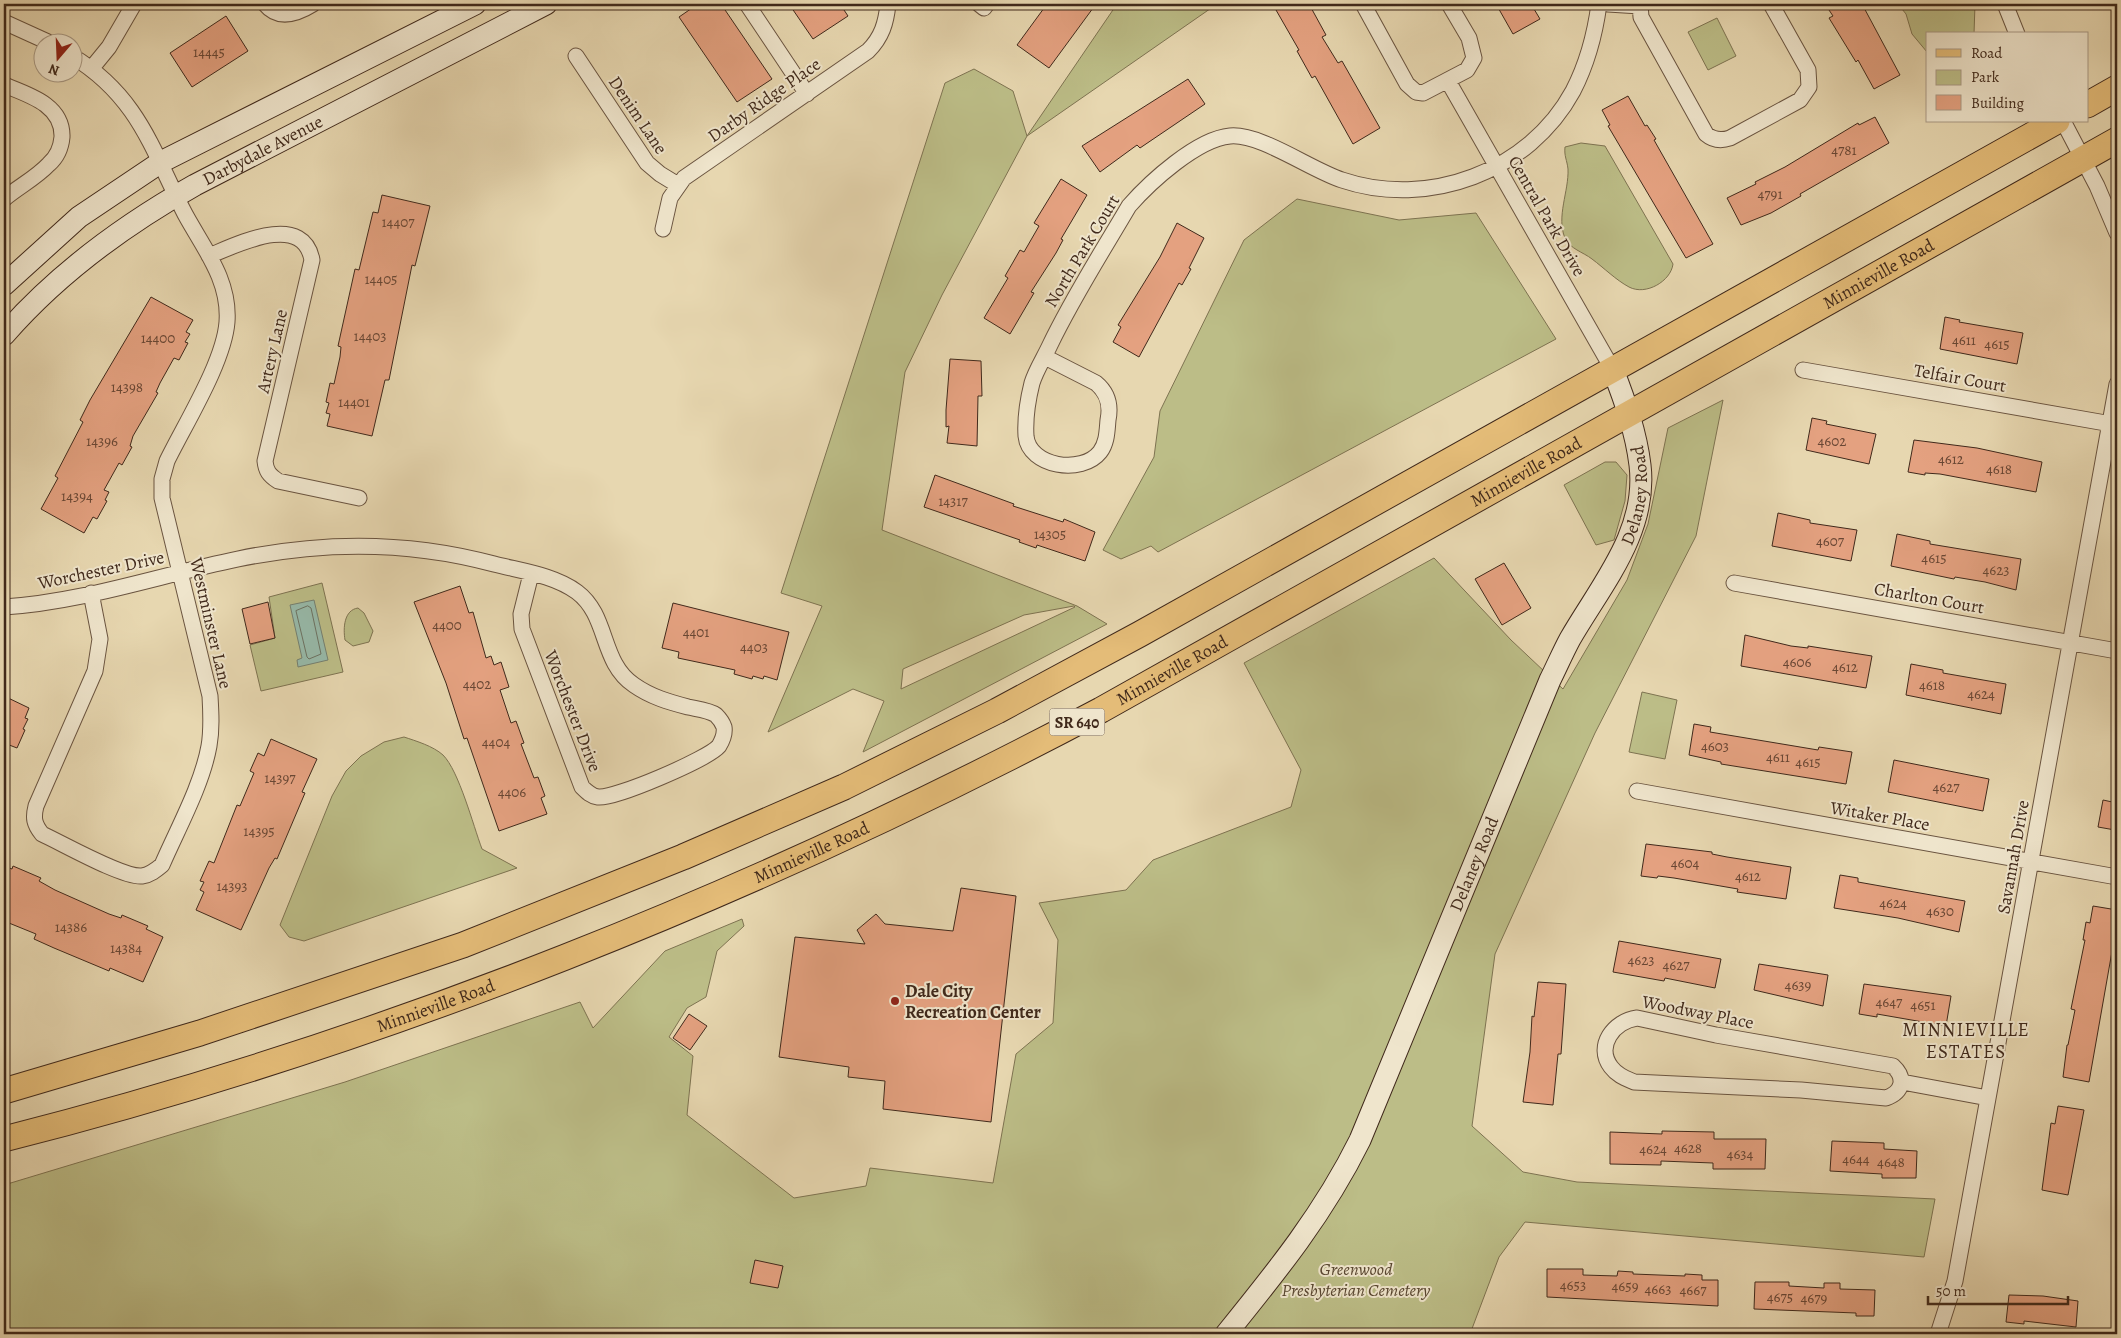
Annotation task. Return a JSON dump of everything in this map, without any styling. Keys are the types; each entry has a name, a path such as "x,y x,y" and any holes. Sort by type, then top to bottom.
{"main road":[{"path":"2088,103 2117,88"},
{"name":"SR 640","path":"4,1092 200,1034 463,945 683,857 844,787 996,711 1140,634 2055,122"},
{"name":"Minnieville Road","path":"4,1139 200,1084 420,1011 596,944 825,846 1016,755 1101,710 2117,140"}],"street":[{"path":"91,69 109,47 134,4"},
{"path":"265,4 280,14 291,15 313,4"},
{"name":"Darbydale Avenue","path":"4,285 79,217 161,162 475,4"},
{"name":"Darbydale Avenue","path":"4,335 61,278 97,248 177,196 546,4"},
{"path":"747,4 806,94"},
{"name":"Darby Ridge Place","path":"678,185 875,44 884,28 888,4"},
{"path":"978,4 984,8 987,4"},
{"path":"1363,4 1366,14 1412,89 1423,92 1467,70 1474,58 1469,38 1449,4"},
{"name":"North Park Court","path":"1045,357 1096,383 1108,399 1110,410 1105,443 1099,454 1084,464 1067,466 1044,459 1032,451 1028,441 1029,396 1033,381 1060,326 1129,206 1152,182 1197,148 1210,141 1231,136 1246,137 1342,180 1393,190 1419,191 1444,187 1497,167 1526,147 1543,131 1565,104 1586,61 1599,4"},
{"path":"1608,4 1640,5 1641,17 1706,134 1721,140 1730,138 1800,100 1809,86 1808,70 1772,4"},
{"path":"2005,4 2016,32"},
{"path":"4,22 32,35"},
{"name":"Denim Lane","path":"576,56 647,163 678,185"},
{"name":"Westminster Lane","path":"82,63 91,69 130,109 148,135 177,196 221,278 226,299 225,338 220,355 167,461 162,479 162,498 210,696 211,722 209,747 202,772 162,865 153,872 142,876 133,876 116,869 42,834 35,825 34,815 36,806 95,672 100,639 91,593"},
{"name":"Central Park Drive","path":"1448,81 1613,370"},
{"path":"4,85 40,101 59,119 62,129 62,143 57,155 48,166 4,199"},
{"path":"2064,122 2117,233"},
{"path":"663,229 670,198 678,185"},
{"name":"Artery Lane","path":"209,256 274,233 295,238 305,245 310,253 312,260 264,460 270,476 278,481 359,498"},
{"name":"Delaney Road","path":"1226,1334 1319,1214 1356,1148 1550,680 1570,639 1624,550 1635,522 1641,493 1641,467 1630,413 1613,370"},
{"name":"Telfair Court","path":"1803,370 2114,425"},
{"name":"Savannah Drive","path":"1938,1334 1955,1281 2070,642 2114,425 2117,384"},
{"name":"Worchester Drive","path":"4,607 91,593 265,553 350,545 423,549 531,574 561,583 577,592 592,606 598,617 609,655 630,682 645,693 663,700 715,714 724,726 724,735 719,746 686,766 606,797 589,794 582,787 522,629 521,614 531,574"},
{"name":"Charlton Court","path":"1734,583 2117,651"},
{"name":"Witaker Place","path":"1637,791 2117,877"},
{"name":"Woodway Place","path":"1637,1018 1716,1035 1893,1066 1899,1072 1902,1082 1900,1089 1894,1095 1886,1098 1801,1090 1634,1082 1621,1077 1611,1068 1606,1058 1606,1045 1610,1034 1618,1023 1626,1019 1637,1018"},
{"path":"1902,1082 1988,1098"}],"green space":[{"path":"1117,4 1217,4 1027,136"},
{"path":"1898,4 1975,4 1974,32 1926,32 1926,51 1912,34 1906,14"},
{"path":"1717,18 1736,56 1708,70 1688,32"},
{"path":"974,69 1013,91 1027,136 942,295 905,372 882,530 1077,606 1107,624 863,752 884,701 853,689 768,732 822,606 781,593 945,83","holes":["1075,607 901,689 903,669 1024,615"]},
{"path":"1581,143 1605,146 1673,264 1668,276 1657,285 1643,290 1629,287 1567,242 1562,221 1568,177 1565,147"},
{"path":"1297,199 1399,220 1476,213 1556,339 1158,552 1151,546 1121,559 1103,550 1154,457 1160,411 1244,240"},
{"name":"Greenwood Presbyterian Cemetery","path":"1723,400 1696,536 1595,733 1495,954 1472,1126 1523,1172 1577,1182 1935,1199 1924,1257 1525,1222 1499,1257 1470,1334 4,1334 4,1185 345,1082 580,1002 593,1028 665,951 742,919 744,926 717,951 706,997 687,1008 669,1037 693,1056 687,1115 794,1198 866,1186 870,1168 993,1183 1016,1054 1053,1023 1058,940 1039,903 1126,890 1153,860 1291,807 1301,770 1244,663 1434,558 1511,640 1563,689 1627,580 1648,524 1668,428"},
{"path":"1605,462 1616,462 1627,475 1625,501 1614,540 1596,545 1564,485"},
{"path":"322,583 343,672 261,691 250,645 275,638 269,597"},
{"path":"358,608 364,613 373,631 369,642 353,646 345,640 344,630 347,616 353,609"},
{"path":"1642,692 1677,700 1665,759 1629,752"},
{"path":"404,737 429,746 443,755 455,773 460,785 482,849 517,868 304,941 289,937 280,925 332,796 346,771 361,756 384,742"}],"water":[{"path":"314,600 328,660 298,667 297,660 302,658 290,605"}],"building":[{"path":"698,4 721,4 772,79 737,102 679,17"},
{"path":"789,4 840,4 848,16 813,39"},
{"path":"1047,4 1096,4 1049,68 1017,45"},
{"path":"1286,4 1309,4 1326,35 1322,37 1338,63 1342,61 1380,128 1353,144 1315,76 1312,78 1297,51 1299,50 1276,10"},
{"path":"1496,4 1531,4 1540,19 1513,34"},
{"path":"1825,4 1862,4 1900,75 1874,89 1858,60 1856,62 1829,18 1833,16"},
{"path":"226,16 248,51 192,87 170,53"},
{"path":"1188,79 1205,104 1140,148 1137,145 1100,172 1082,146"},
{"path":"1628,96 1645,126 1647,125 1656,139 1654,140 1713,244 1686,258 1608,126 1610,125 1602,110"},
{"path":"1875,117 1889,143 1800,194 1801,196 1771,213 1741,225 1727,198 1756,184 1755,182 1785,167 1858,123 1859,125"},
{"path":"1061,179 1087,195 1061,239 1063,240 1056,253 1031,292 1034,293 1010,334 984,318 1008,278 1005,276 1020,250 1024,252 1039,226 1034,223"},
{"path":"382,195 430,206 415,266 412,265 389,380 385,380 372,436 327,426 330,414 326,413 329,403 326,402 330,383 334,384 340,357 341,347 338,346 355,269 359,270 373,212 378,213"},
{"path":"1177,223 1204,238 1189,268 1191,269 1182,285 1179,283 1139,357 1113,342 1121,327 1118,325 1160,257"},
{"path":"151,297 193,320 186,332 190,334 185,342 188,343 179,360 174,358 160,383 156,392 158,393 133,436 130,446 132,447 122,465 119,463 104,490 109,492 105,500 107,501 97,519 93,517 84,533 41,509 58,478 55,476 83,422 80,420 90,400"},
{"path":"1945,317 1960,320 1959,322 2023,333 2017,364 1940,349"},
{"path":"950,359 981,361 982,396 978,396 977,446 947,443 949,426 946,427 946,410"},
{"path":"1812,418 1827,421 1826,424 1876,434 1869,464 1806,450"},
{"path":"1914,440 1977,448 2042,462 2036,492 1940,474 1925,473 1925,475 1908,472"},
{"path":"935,475 1014,504 1013,506 1063,522 1064,519 1095,532 1085,561 1037,545 1036,548 1019,542 1020,540 924,507"},
{"path":"1778,513 1810,520 1810,523 1857,530 1851,561 1772,546"},
{"path":"1897,534 1930,541 1930,544 2021,559 2016,590 1985,582 1955,577 1954,579 1891,566"},
{"path":"1504,563 1531,608 1502,625 1475,579"},
{"path":"460,586 469,613 473,612 486,658 491,656 494,665 501,662 509,687 500,690 511,723 516,721 524,743 521,744 534,778 538,777 545,796 541,798 547,814 499,831 467,738 464,739 446,683 414,602"},
{"path":"268,602 275,638 250,644 242,609"},
{"path":"673,603 789,632 777,680 764,676 763,679 753,676 752,679 734,674 735,670 678,658 679,652 662,648"},
{"path":"1745,635 1791,646 1808,648 1808,646 1872,656 1866,688 1741,666"},
{"path":"1911,664 1943,670 1943,673 2006,684 2001,714 1906,695"},
{"path":"4,696 29,708 25,718 28,719 23,729 25,730 17,748 4,743"},
{"path":"1694,724 1711,727 1710,732 1818,750 1819,747 1852,752 1846,784 1721,764 1721,762 1689,755"},
{"path":"271,739 317,759 302,792 305,793 277,859 275,858 269,868 241,930 196,910 204,892 200,890 204,882 200,881 209,861 214,863 237,805 240,806 254,773 250,771 258,753 264,756"},
{"path":"1894,760 1989,779 1983,811 1888,792"},
{"path":"2103,800 2117,803 2115,830 2098,827"},
{"path":"1646,844 1712,852 1712,854 1727,857 1791,867 1786,899 1737,892 1738,889 1674,878 1641,876"},
{"path":"4,866 12,869 13,866 41,878 39,881 55,890 109,914 121,918 122,915 148,926 146,929 163,937 143,982 110,968 109,971 54,948 34,939 36,934 4,921"},
{"path":"1840,875 1858,878 1858,882 1965,901 1959,932 1898,918 1834,908"},
{"name":"Dale City Recreation Center","path":"961,888 1016,896 991,1122 883,1109 885,1081 848,1077 849,1067 779,1057 795,937 865,944 857,930 876,914 885,924 953,931"},
{"path":"2093,906 2117,910 2117,923 2089,1082 2063,1077 2067,1045 2075,1010 2071,1009 2085,940 2083,940 2086,922 2090,923"},
{"path":"1619,941 1721,959 1715,988 1665,978 1664,981 1613,972"},
{"path":"1759,964 1828,975 1823,1006 1754,990"},
{"path":"1538,982 1566,984 1561,1054 1558,1054 1553,1105 1523,1102 1530,1052 1532,1016 1534,1017"},
{"path":"1864,984 1951,996 1946,1026 1877,1014 1877,1017 1859,1014"},
{"path":"689,1014 707,1026 690,1050 673,1038"},
{"path":"2058,1106 2084,1110 2068,1195 2042,1190 2051,1123 2055,1124"},
{"path":"1662,1131 1714,1132 1714,1139 1766,1139 1765,1169 1713,1169 1713,1163 1661,1161 1661,1165 1610,1164 1610,1132 1662,1134"},
{"path":"1832,1141 1884,1143 1884,1149 1917,1151 1916,1178 1882,1178 1882,1174 1830,1171"},
{"path":"755,1260 783,1266 778,1288 750,1283"},
{"path":"1547,1269 1583,1269 1583,1275 1617,1276 1618,1271 1633,1272 1633,1274 1702,1275 1702,1280 1718,1280 1718,1306 1547,1297"},
{"path":"1755,1282 1789,1282 1789,1286 1824,1288 1824,1283 1840,1283 1840,1289 1875,1290 1874,1316 1856,1316 1856,1313 1754,1309"},
{"path":"2009,1295 2043,1296 2078,1301 2076,1327 2024,1321 2024,1324 2006,1322"}],"place":[{"name":"Dale City Recreation Center","path":"895,1001"}],"district":[{"name":"MINNIEVILLE ESTATES","path":"1966,1040"}]}
